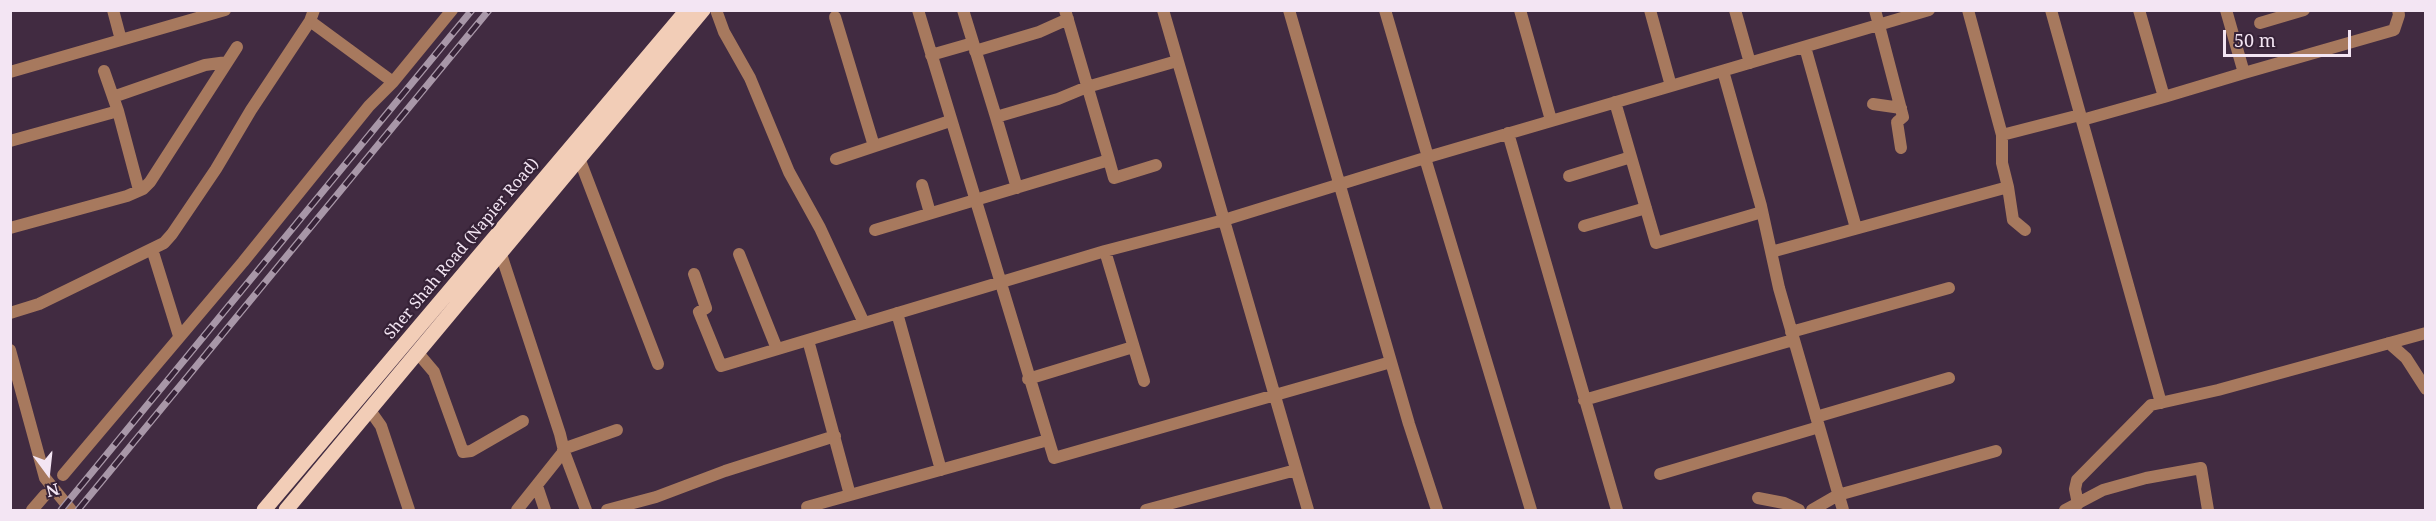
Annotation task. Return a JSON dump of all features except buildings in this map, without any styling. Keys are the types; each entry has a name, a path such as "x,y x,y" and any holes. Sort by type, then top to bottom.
{"main road":[{"name":"Sher Shah Road (Napier Road)","path":"264,510 687,10"},
{"name":"Sher Shah Road (Napier Road)","path":"286,510 703,10"}],"street":[{"path":"113,10 121,40"},
{"path":"10,72 225,10"},
{"path":"63,475 369,106 393,82 452,10"},
{"path":"716,10 724,32 750,78 789,172 820,228 864,323"},
{"path":"918,10 1028,379 1054,458 1391,362"},
{"path":"963,10 1017,188"},
{"path":"1162,10 1308,510"},
{"path":"1289,10 1391,362 1437,510"},
{"path":"1385,10 1426,157 1531,510"},
{"path":"1520,10 1551,120"},
{"path":"1650,10 1671,86"},
{"path":"1735,10 1750,63"},
{"path":"1875,10 1903,117 1897,122 1901,148"},
{"path":"694,274 706,308 699,312 721,366 1929,10"},
{"path":"1968,10 2002,135 2002,163 2013,220 2025,230"},
{"path":"2051,10 2161,403"},
{"path":"2139,10 2164,97"},
{"path":"2226,10 2244,73"},
{"path":"2260,23 2304,10"},
{"path":"2002,135 2164,97 2394,30 2399,15 2398,10"},
{"path":"931,56 1039,32 1066,15 1114,178 1156,165"},
{"path":"10,313 39,304 164,243 216,169 312,16 393,82"},
{"path":"835,17 874,146"},
{"path":"10,228 127,196 140,190 150,182 237,47"},
{"path":"1805,47 1856,228"},
{"path":"996,117 1177,61"},
{"path":"113,97 205,65 227,62"},
{"path":"1723,70 1762,212 1792,336 1843,510"},
{"path":"104,71 118,111 140,190"},
{"path":"1615,102 1656,243 1762,212"},
{"path":"1873,104 1901,108"},
{"path":"10,141 118,111"},
{"path":"836,159 950,121"},
{"path":"1508,133 1617,510"},
{"path":"1569,176 1631,157"},
{"path":"579,158 658,364"},
{"path":"875,230 1108,160"},
{"path":"922,185 930,213"},
{"path":"1771,252 2008,187"},
{"path":"1584,226 1646,208"},
{"path":"152,249 179,336"},
{"path":"500,251 563,449 586,510"},
{"path":"1105,251 1143,381"},
{"path":"738,254 777,349"},
{"path":"1584,400 1949,288"},
{"path":"897,314 940,470"},
{"path":"2078,504 2075,489 2078,480 2151,405 2218,390 2426,333"},
{"path":"808,340 850,495"},
{"path":"2389,343 2406,358 2426,389"},
{"path":"1028,379 1133,347"},
{"path":"10,350 45,478 71,510"},
{"path":"417,352 434,372 463,452 471,451 523,421"},
{"path":"1660,474 1949,378"},
{"path":"369,409 381,426 409,510"},
{"path":"563,449 617,430"},
{"path":"607,510 656,497 725,471 835,436"},
{"path":"807,507 1048,441"},
{"path":"517,510 564,452 563,449"},
{"path":"1812,510 1839,495 1996,451"},
{"path":"2066,510 2103,490 2146,478 2201,468 2208,510"},
{"path":"1146,510 1296,470"},
{"path":"537,486 545,510"},
{"path":"32,510 45,495"},
{"path":"1758,498 1784,503 1799,510"}],"railway":[{"path":"61,510 472,10"},
{"path":"78,510 489,10"}]}
